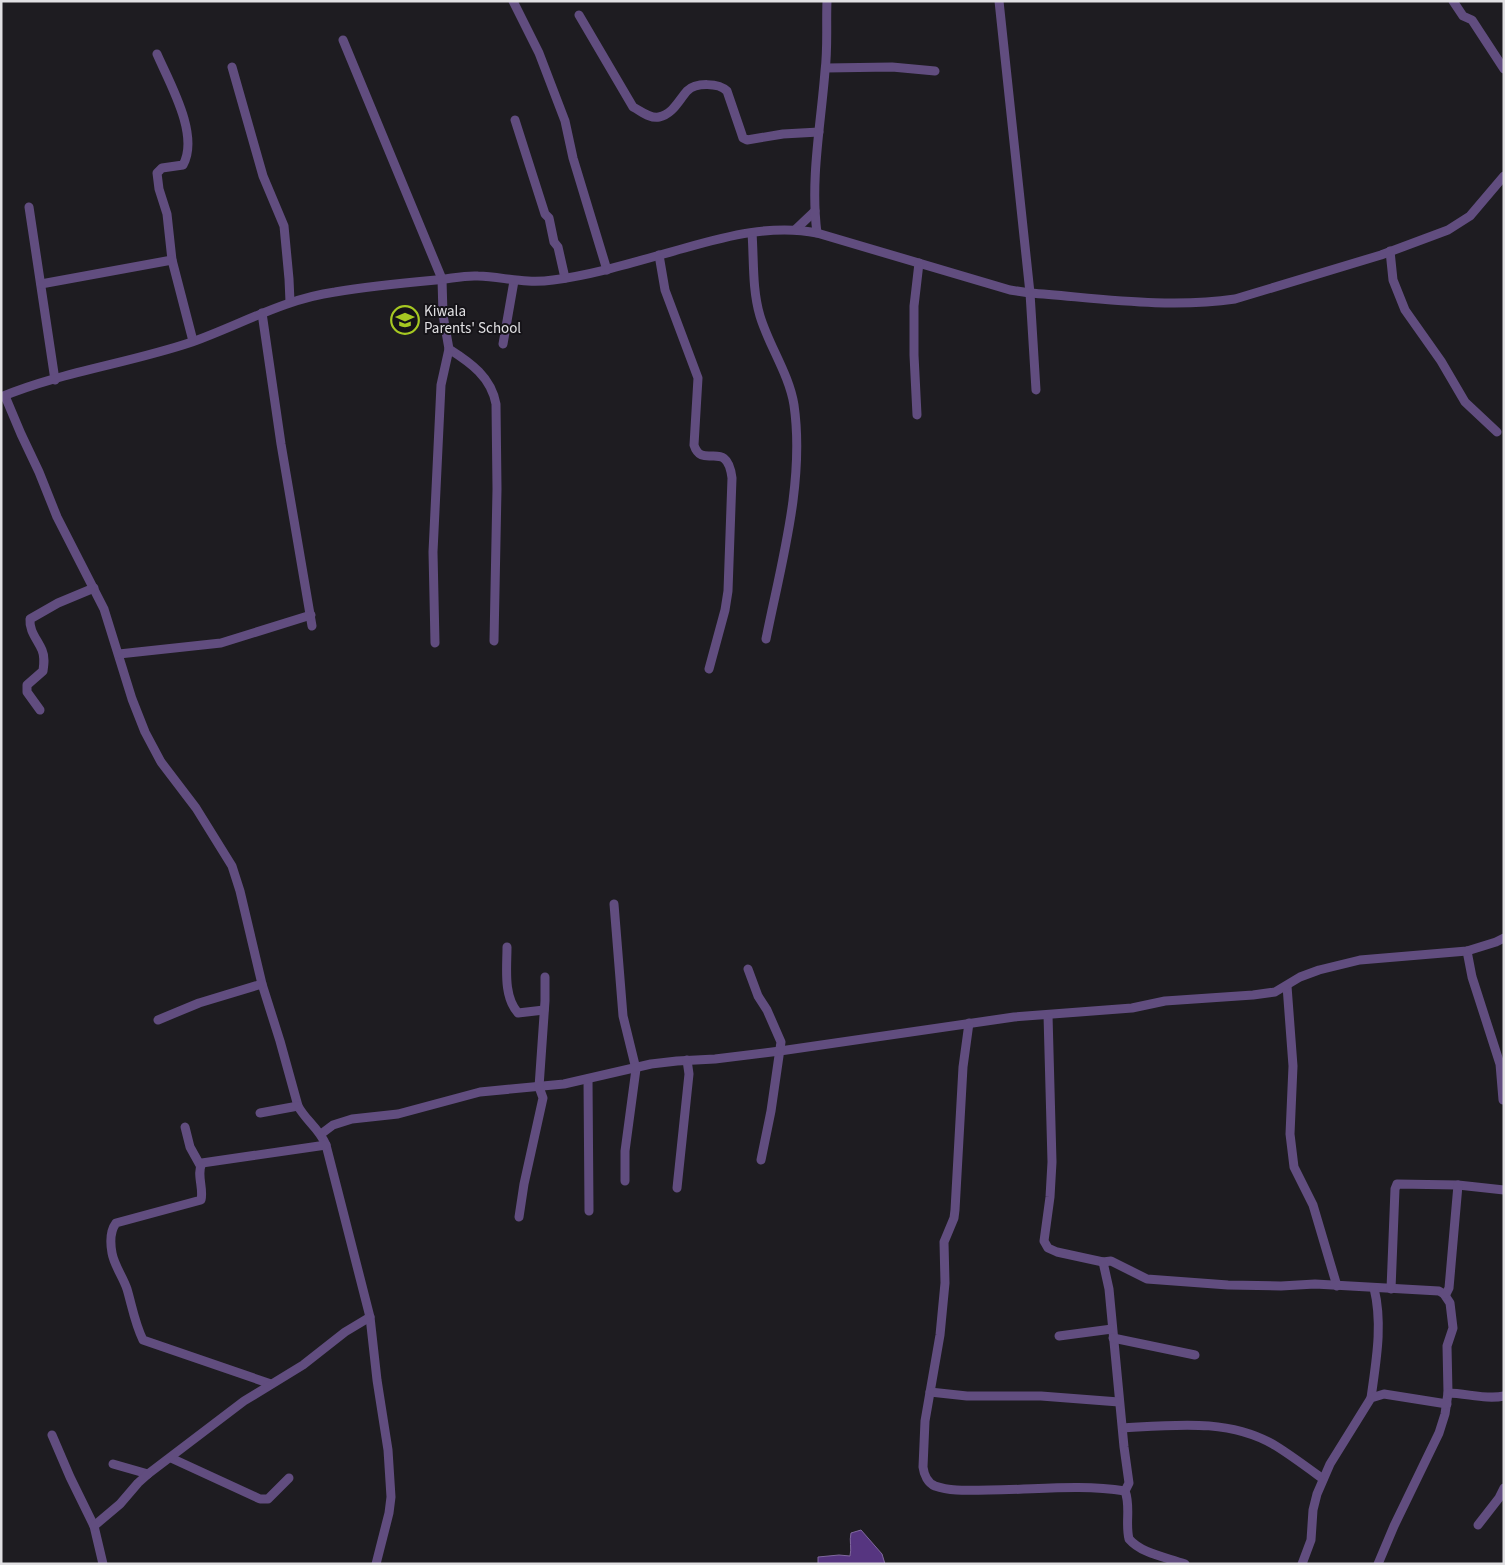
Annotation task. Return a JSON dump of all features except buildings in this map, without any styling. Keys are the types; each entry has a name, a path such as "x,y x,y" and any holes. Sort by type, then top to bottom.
{"street":[{"path":"513,1 539,52 565,121 573,158 607,270"},
{"path":"817,233 815,211 819,132 826,68 827,1"},
{"path":"999,1 1030,293 1036,390"},
{"path":"1453,1 1463,16 1472,20 1504,69"},
{"path":"579,15 633,107 646,115 658,117 668,113 688,90 697,86 716,84 727,91 743,138 747,140 783,134 819,132"},
{"path":"343,40 442,279 443,315 449,349 441,385 433,552 435,643"},
{"path":"157,54 186,122 187,159 183,165 162,168 157,173 159,189 167,214 172,260 193,341"},
{"path":"232,67 263,176 284,226 290,302"},
{"path":"826,68 892,67 935,71"},
{"path":"515,120 545,214 549,218 565,278"},
{"path":"376,1564 391,1497 388,1450 370,1318 326,1145 321,1134 302,1114 298,1106 283,1049 262,984 240,891 232,866 196,808 161,762 145,732 132,699 104,609 57,517 39,472 3,396 193,341 290,302 333,292 479,276 529,282 565,278 607,270 727,236 796,229 817,233 1010,290 1169,303 1212,302 1235,299 1390,252 1448,230 1470,216 1504,176"},
{"path":"29,207 55,380"},
{"path":"796,229 815,211"},
{"path":"752,233 755,290 760,316 793,403 796,429 796,459 790,519 766,639"},
{"path":"1390,252 1393,280 1405,310 1441,360 1465,402 1497,432"},
{"path":"659,255 665,290 698,378 694,445 696,450 703,455 726,458 732,478 728,591 725,610 709,669"},
{"path":"40,284 172,260"},
{"path":"918,415 914,355 914,306 919,263"},
{"path":"503,344 514,281"},
{"path":"262,313 281,444 312,626"},
{"path":"449,349 465,359 483,377 493,391 496,404 497,499 494,641"},
{"path":"40,710 27,692 27,685 43,671 44,661 42,650 32,631 30,622 58,603 94,588"},
{"path":"119,654 221,643 310,614"},
{"path":"614,904 623,1016 636,1069 625,1151 625,1181"},
{"path":"321,1134 333,1125 352,1119 398,1114 480,1092 564,1084 636,1069 651,1064 716,1059 780,1051 1014,1016 1132,1008 1166,1001 1276,992 1300,978 1319,970 1360,960 1467,952 1504,938"},
{"path":"508,947 508,982 512,1006 518,1013 544,1010"},
{"path":"1467,952 1472,978 1500,1064 1503,1100"},
{"path":"748,969 758,996 767,1010 781,1042 772,1111 761,1160"},
{"path":"519,1217 524,1184 543,1098 539,1087 545,977"},
{"path":"158,1020 198,1003 262,984"},
{"path":"1287,986 1293,1066 1290,1134 1294,1167 1313,1205 1337,1286"},
{"path":"1048,1015 1052,1162 1050,1197 1044,1241 1048,1248 1057,1252 1103,1262 1111,1261 1147,1279 1281,1286 1315,1284 1439,1291 1444,1294 1450,1303 1453,1328 1447,1346 1447,1404 1439,1433 1394,1526 1378,1564"},
{"path":"968,1023 963,1067 955,1210 954,1218 944,1242 945,1283 940,1335 925,1421 922,1468 927,1480 934,1485 970,1490 1086,1488 1125,1491"},
{"path":"677,1188 689,1074 687,1060"},
{"path":"588,1079 589,1211"},
{"path":"260,1113 298,1106"},
{"path":"185,1127 190,1147 200,1165 201,1200 116,1223 111,1230 112,1253 126,1287 135,1324 143,1340 271,1384"},
{"path":"200,1165 204,1162 326,1145"},
{"path":"1391,1289 1395,1190 1397,1184 1458,1185 1504,1190"},
{"path":"1444,1294 1446,1294 1449,1288 1458,1185"},
{"path":"1103,1262 1109,1289 1119,1402 1129,1483 1125,1491 1128,1500 1126,1516 1129,1539 1152,1554 1184,1564"},
{"path":"1302,1564 1311,1540 1313,1510 1323,1479 1371,1398 1380,1324 1374,1288"},
{"path":"94,1526 120,1504 148,1474 244,1401 303,1365 345,1332 370,1318"},
{"path":"1059,1336 1113,1334 1195,1354"},
{"path":"930,1392 967,1396 1041,1396 1119,1402"},
{"path":"1448,1393 1465,1393 1490,1397 1504,1396"},
{"path":"1371,1398 1384,1394 1447,1404"},
{"path":"1123,1428 1192,1424 1227,1428 1275,1445 1323,1479"},
{"path":"52,1435 94,1526 103,1564"},
{"path":"171,1458 260,1499 268,1499 288,1478"},
{"path":"113,1464 148,1474"},
{"path":"1478,1525 1499,1498 1504,1488"}],"shaded area":[{"path":"861,1530 882,1554 885,1564 818,1564 818,1557 850,1556 851,1533"}],"place":[{"name":"Kiwala Parents' School","path":"405,320"}]}
